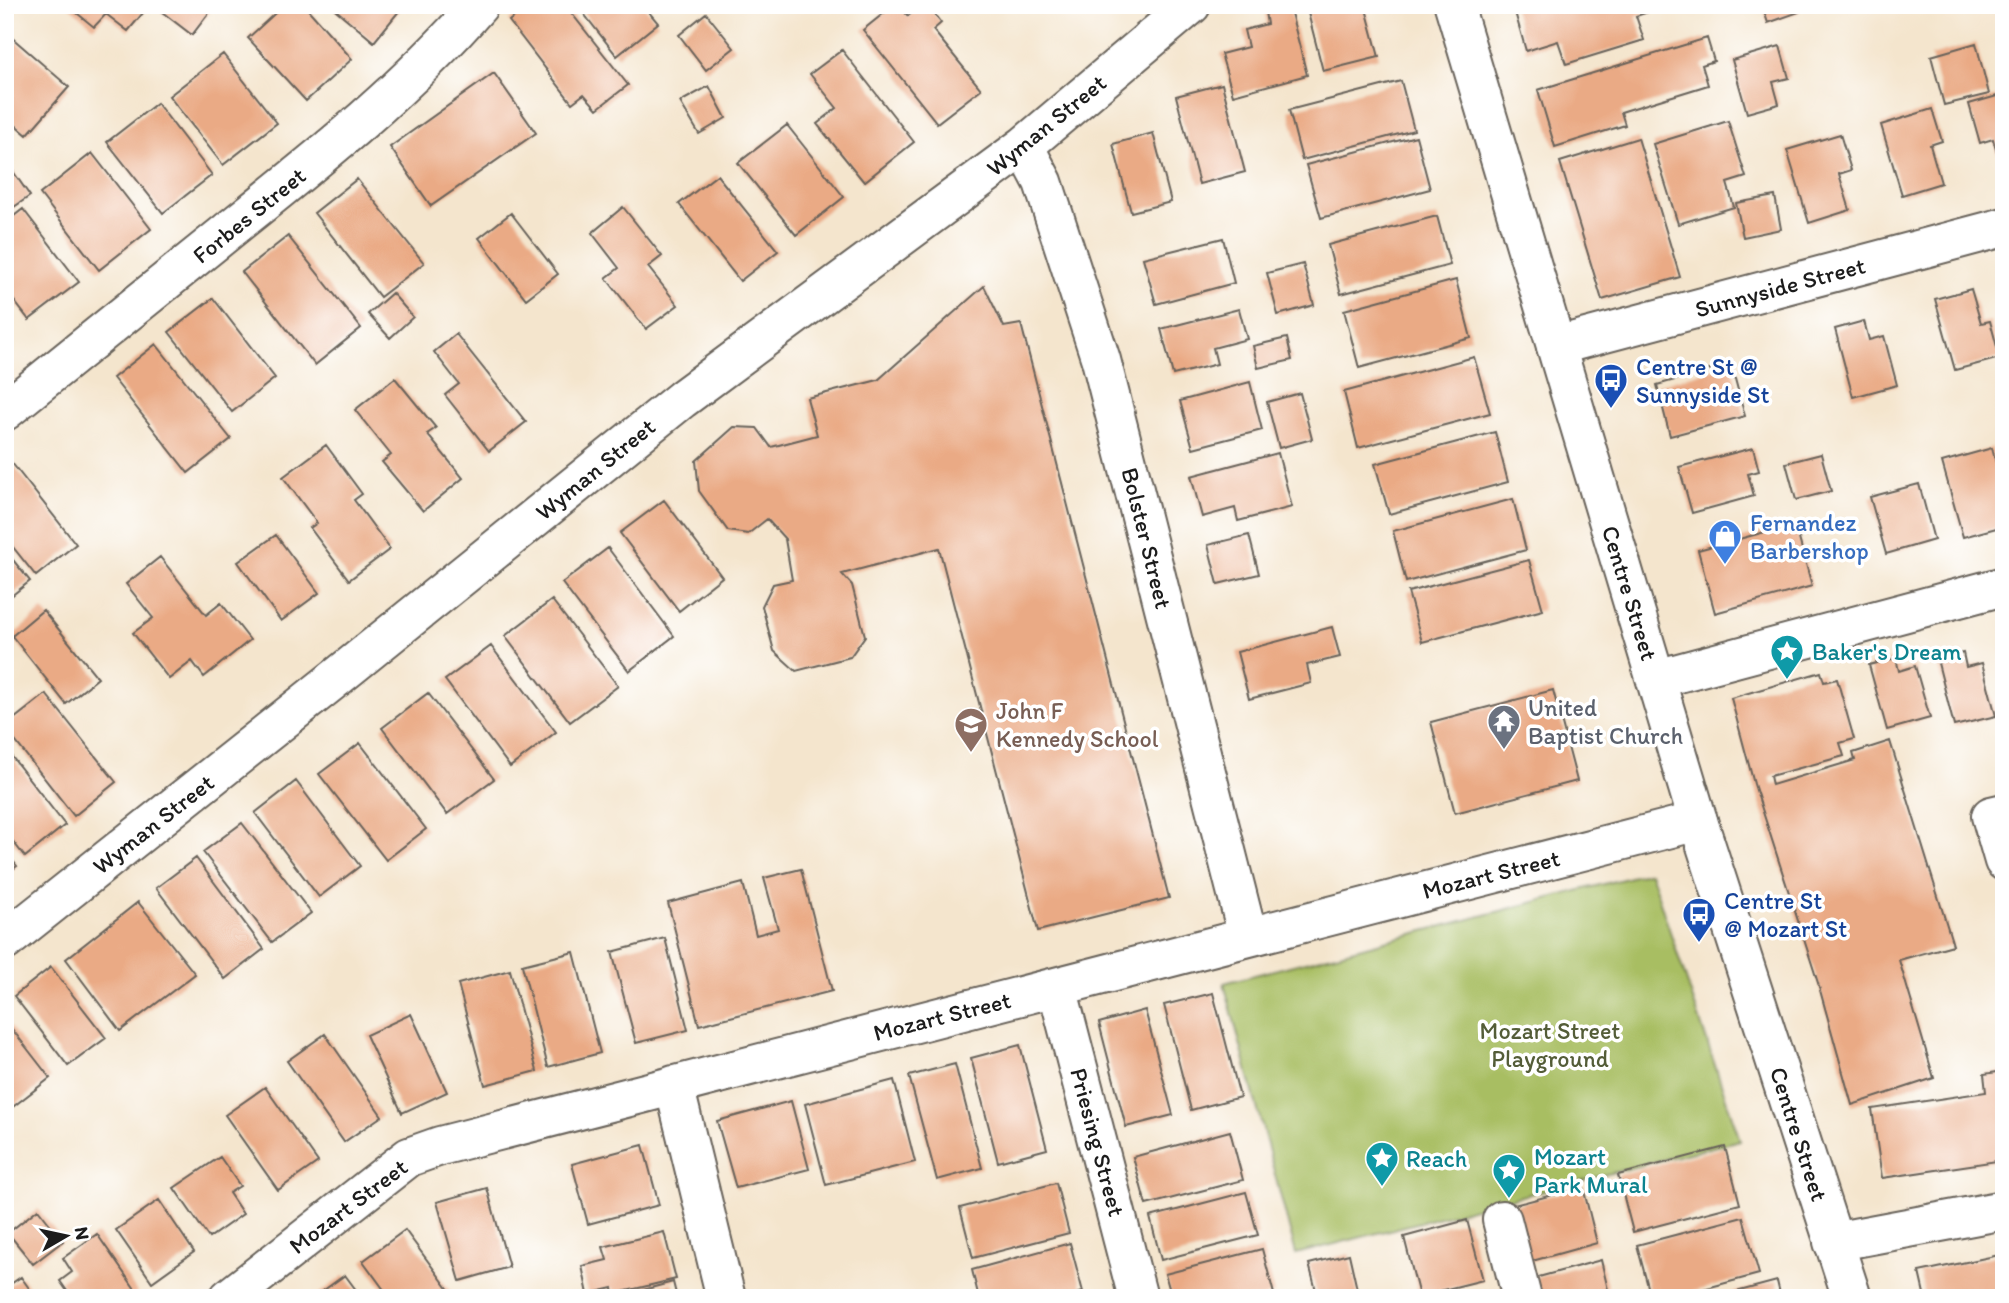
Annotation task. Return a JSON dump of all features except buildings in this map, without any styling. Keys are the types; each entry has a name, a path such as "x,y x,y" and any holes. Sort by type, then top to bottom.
{"street":[{"name":"Forbes Street","path":"5,411 306,169 388,98 446,42 479,5"},
{"name":"Wyman Street","path":"5,941 682,399 1024,146 1191,5"},
{"name":"Centre Street","path":"1454,5 1698,821 1852,1298"},
{"name":"Bolster Street","path":"1024,146 1043,182 1101,360 1248,937"},
{"name":"Sunnyside Street","path":"1556,346 2004,227"},
{"path":"1656,679 2004,586"},
{"path":"2004,813 1991,816 2004,860"},
{"name":"Mozart Street","path":"229,1298 409,1157 440,1146 1698,821"},
{"name":"Priesing Street","path":"1056,987 1138,1298"},
{"path":"674,1085 726,1298"},
{"path":"1833,1242 2004,1210"},
{"path":"1502,1220 1522,1298"}],"green space":[{"name":"Mozart Street Playground","path":"1650,872 1740,1140 1296,1254 1224,983"}],"place":[{"name":"Centre St @ Sunnyside St","path":"1611,410"},
{"name":"Fernandez Barbershop","path":"1725,566"},
{"name":"Baker's Dream","path":"1787,681"},
{"name":"United Baptist Church","path":"1504,751"},
{"name":"John F Kennedy School","path":"971,754"},
{"name":"Centre St @ Mozart St","path":"1699,944"},
{"name":"Reach","path":"1382,1188"},
{"name":"Mozart Park Mural","path":"1509,1200"}]}
